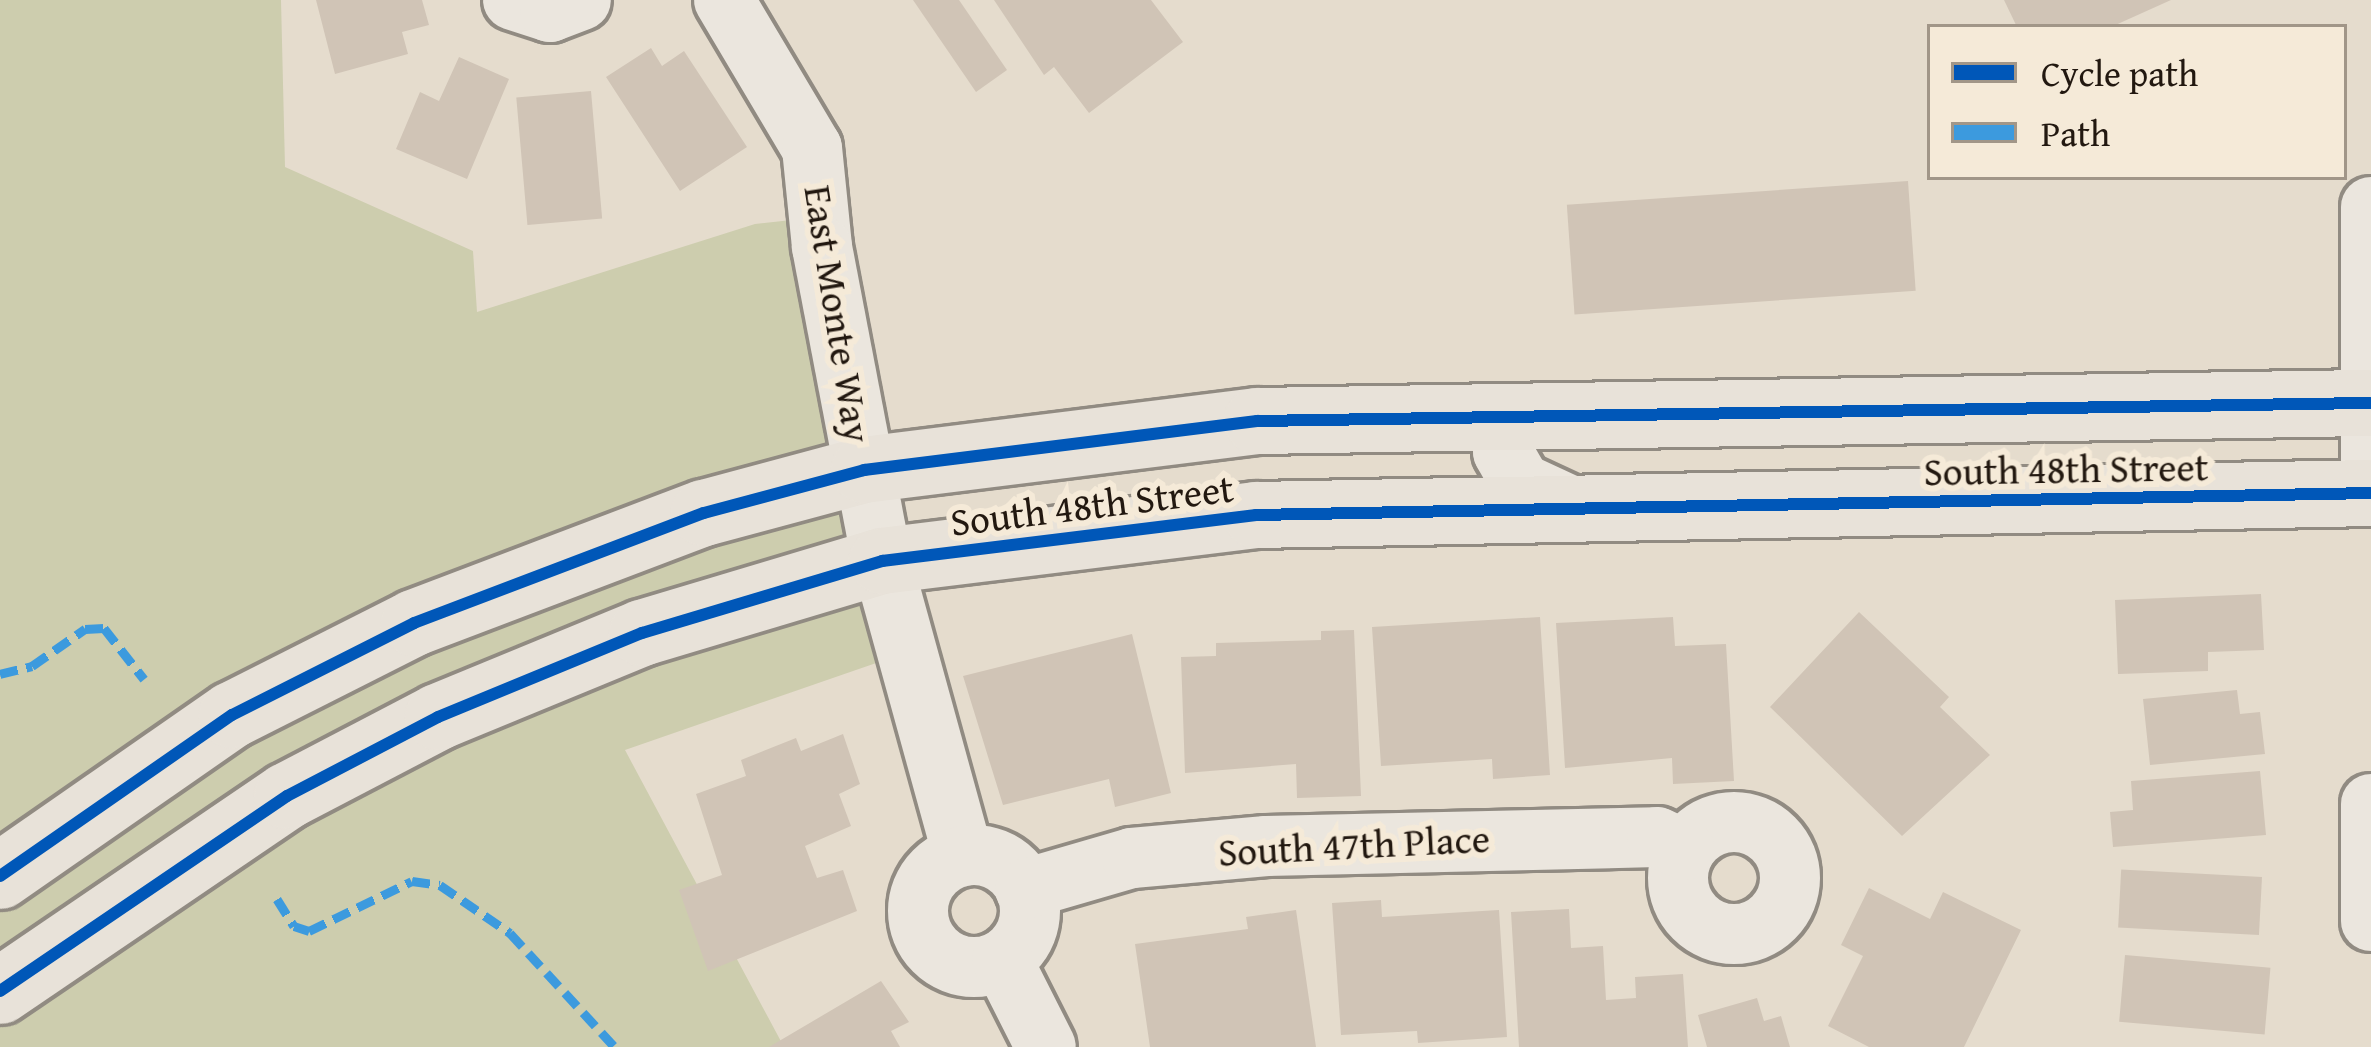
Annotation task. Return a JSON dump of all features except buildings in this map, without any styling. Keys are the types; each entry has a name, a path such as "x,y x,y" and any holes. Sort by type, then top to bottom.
{"main road":[{"name":"South 48th Street","path":"0,876 128,782 232,715 414,623 594,550 864,470 1257,421 2369,403"},
{"name":"South 48th Street","path":"0,991 287,796 439,717 643,633 882,561 1256,515 2371,493"}],"street":[{"path":"512,0 550,12 581,0"},
{"name":"East Monte Way","path":"724,0 812,148 882,561 963,856"},
{"path":"2371,207 2371,493"},
{"path":"1500,415 1503,452 1521,483 1576,508"},
{"path":"2371,804 2371,921"},
{"name":"South 47th Place","path":"1025,889 1132,858 1266,846 1657,838 1685,850"},
{"path":"963,856 1000,861 1025,889 1030,921 1002,960 968,968 924,939 922,887 963,856"},
{"path":"1002,960 1046,1047"}],"green space":[{"path":"0,0 281,0 285,167 473,251 477,312 755,224 819,217 908,652 625,750 784,1047 0,1047"}],"marked path":[{"path":"0,674 32,666 85,629 104,628 144,679"},
{"path":"277,899 294,926 309,931 412,881 440,885 510,933 615,1047"}],"cycle path":[{"path":"0,876 232,715 414,623 704,513 864,470 1257,421 2371,403"},
{"path":"0,991 287,796 438,717 642,633 882,561 1256,515 2371,493"}]}
